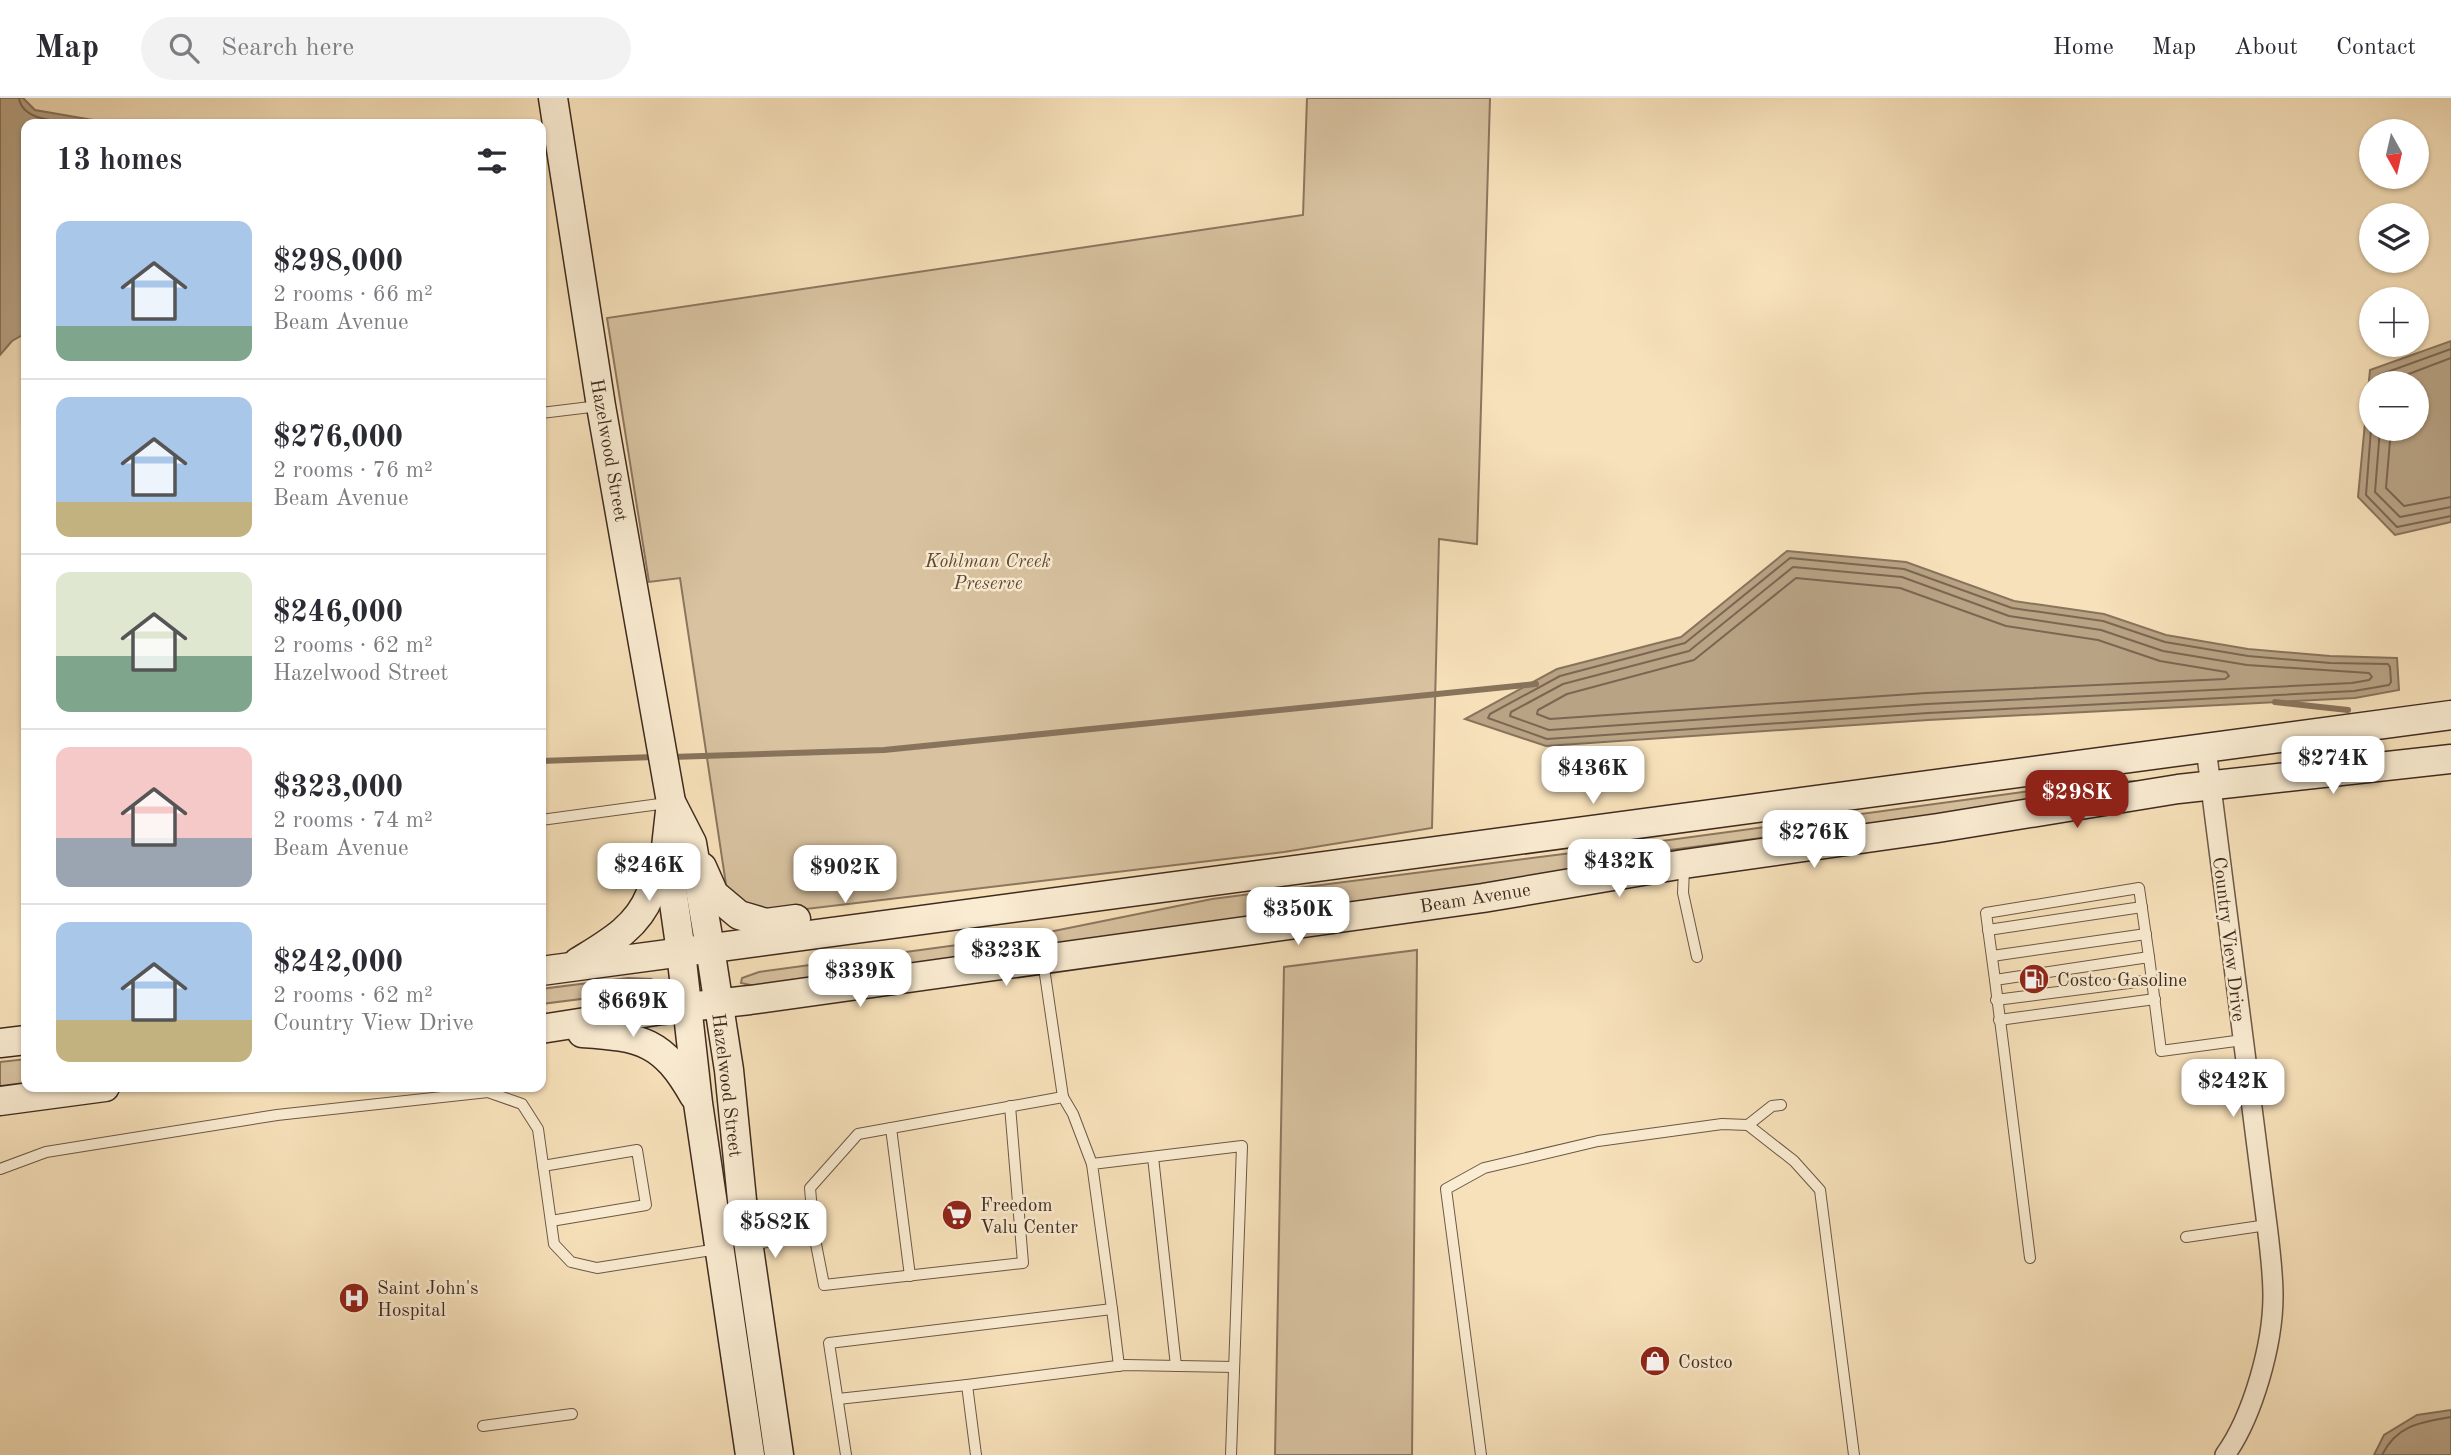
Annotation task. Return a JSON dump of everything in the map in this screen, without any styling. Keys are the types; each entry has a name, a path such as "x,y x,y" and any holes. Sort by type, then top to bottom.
{"street":[{"name":"Hazelwood Street","path":"553,98 601,406 671,802 679,845 710,948 729,1070 741,1200 734,1247 750,1455"},
{"path":"554,970 2451,715"},
{"name":"Country View Drive","path":"2206,748 2267,1225 2273,1298 2266,1350 2254,1395 2235,1441 2225,1455"},
{"name":"Beam Avenue","path":"546,1028 1042,957 1483,898 1684,863 1938,828 2210,785 2451,759"},
{"name":"Hazelwood Street","path":"679,845 681,952 698,1103 734,1247 779,1455"},
{"path":"554,970 611,941 635,920 679,845 714,894 739,915 766,923 922,903 987,911"},
{"path":"546,1030 642,1041 656,1048 674,1064 698,1103"},
{"path":"0,1044 21,1041"},
{"path":"0,1101 68,1092"}],"lane":[{"path":"546,413 601,406"},
{"path":"546,819 671,802"},
{"path":"1684,863 1684,893 1698,957"},
{"path":"2030,1258 1986,913 2139,888 2161,1051 2243,1040"},
{"path":"1988,930 2142,907"},
{"path":"1992,956 2146,934"},
{"path":"1042,957 1063,1097 1073,1114 1092,1164 1119,1366"},
{"path":"1995,980 2150,957"},
{"path":"1996,1000 2152,980"},
{"path":"1999,1020 2155,999"},
{"path":"0,1169 46,1152 277,1115 488,1092 522,1104 538,1129 554,1244 571,1262 597,1268 814,1234"},
{"path":"1010,1106 1023,1263 824,1285 814,1234 810,1188 858,1134 1010,1106 1063,1097"},
{"path":"1748,1125 1772,1106 1781,1105"},
{"path":"1480,1455 1446,1189 1484,1168 1598,1142 1722,1124 1748,1125 1794,1161 1819,1189 1854,1455"},
{"path":"891,1128 910,1276"},
{"path":"1092,1164 1242,1146 1231,1455"},
{"path":"543,1167 637,1150 646,1205 551,1221"},
{"path":"1153,1157 1176,1366"},
{"path":"2186,1237 2267,1225"},
{"path":"846,1455 829,1343 1112,1309"},
{"path":"838,1399 1119,1366 1234,1367"},
{"path":"967,1385 976,1455"},
{"path":"484,1426 572,1414"}],"green space":[{"name":"Kohlman Creek Preserve","path":"1307,98 1490,98 1477,544 1439,539 1432,828 1284,852 731,918 680,578 649,582 607,318 1303,215"},
{"path":"2138,781 2139,788 1640,854 1515,882 755,986 741,983 742,978 759,972 1039,934 1212,899 2089,783"},
{"path":"1417,950 1412,1455 1275,1455 1284,967"},
{"path":"628,978 651,979 647,986 629,993 546,1003 546,988"},
{"path":"21,1060 21,1085 0,1087 0,1062"}],"water":[{"path":"0,98 23,98 35,110 87,119 21,119 21,336 12,341 0,355"},
{"path":"2451,341 2451,522 2395,535 2358,497 2363,441 2429,441 2429,371 2370,371 2406,357 2429,357 2429,349"},
{"path":"1787,551 1906,562 2014,601 2104,614 2166,635 2248,649 2397,658 2399,690 2355,698 1928,720 1546,746 1465,719 1557,669 1681,637"},
{"path":"2451,1410 2451,1455 2374,1455 2384,1435 2417,1415"}],"waterway":[{"path":"672,757 884,750 1536,684"},
{"path":"2275,702 2348,710"},
{"path":"546,761 654,757"}],"place":[{"name":"Costco Gasoline","path":"2034,979"},
{"name":"Freedom Valu Center","path":"957,1215"},
{"name":"Saint John's Hospital","path":"354,1298"},
{"name":"Costco","path":"1655,1361"}]}
